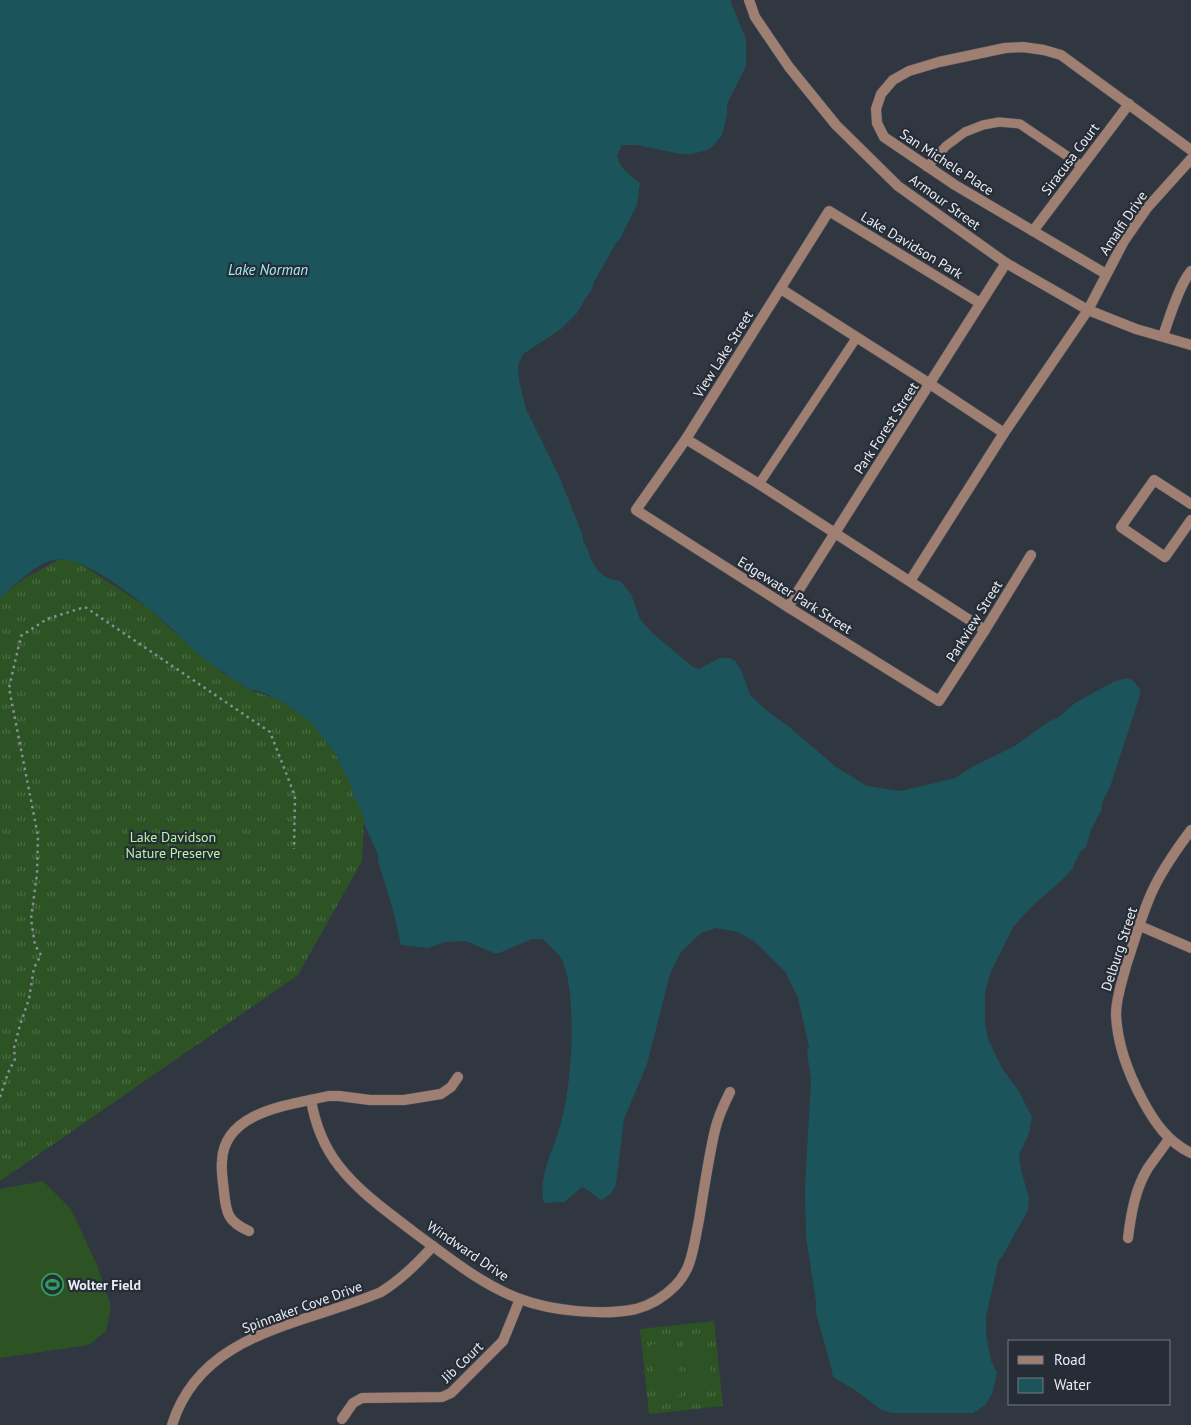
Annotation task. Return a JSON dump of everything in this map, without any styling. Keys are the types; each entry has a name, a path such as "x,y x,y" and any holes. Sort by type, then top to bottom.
{"street":[{"name":"Armour Street","path":"749,0 755,17 789,67 836,125 898,186 1006,263 1088,310 1136,329 1191,345"},
{"name":"San Michele Place","path":"1106,274 955,185 884,137 877,123 876,110 881,94 893,80 909,71 939,62 1006,48 1024,47 1044,50 1061,55 1191,150"},
{"name":"Siracusa Court","path":"1033,231 1128,104"},
{"name":"Amalfi Drive","path":"910,581 1004,433 1088,310 1124,242 1147,208 1191,158"},
{"name":"View Lake Street","path":"636,510 686,439 830,211"},
{"name":"Lake Davidson Park","path":"830,211 980,302"},
{"name":"Park Forest Street","path":"788,607 1006,263"},
{"path":"1162,336 1180,291 1191,271"},
{"path":"781,289 1004,433"},
{"path":"686,439 835,532 986,630"},
{"path":"1191,504 1154,480 1122,527 1165,557 1191,520"},
{"name":"Edgewater Park Street","path":"636,510 939,702"},
{"name":"Parkview Street","path":"939,702 986,630 1031,555"},
{"name":"Delburg Street","path":"1191,830 1174,854 1151,894 1117,997 1116,1014 1118,1030 1137,1090 1150,1113 1169,1139 1191,1153"},
{"path":"1140,926 1191,948"},
{"path":"249,1231 233,1221 226,1211 222,1161 230,1136 246,1120 258,1114 328,1096 388,1101 441,1094 451,1087 458,1077"},
{"name":"Windward Drive","path":"311,1100 317,1124 329,1150 350,1179 376,1203 433,1246 495,1288 520,1299 541,1306 577,1311 620,1311 650,1304 661,1298 674,1286 690,1263 715,1130 730,1092"},
{"path":"1128,1238 1140,1184 1148,1168 1169,1139"},
{"name":"Spinnaker Cove Drive","path":"172,1425 183,1399 196,1378 236,1346 270,1330 381,1292 414,1268 433,1246"},
{"name":"Jib Court","path":"342,1419 354,1403 362,1398 442,1397 451,1393 504,1341 520,1299"}],"lane":[{"path":"928,167 946,146 966,132 999,122 1020,124 1082,166"},
{"path":"759,484 857,337"}],"path":[{"path":"0,1097 15,1059 14,1048 29,999 34,968 41,955 35,945 31,919 37,874 38,836 9,688 21,636 47,619 85,607 270,732 295,796 294,849"}],"green space":[{"name":"Lake Davidson Nature Preserve","path":"60,559 76,561 147,607 223,673 250,690 278,699 310,721 335,752 364,817 362,861 298,975 0,1181 0,597 25,578"},
{"name":"Wolter Field","path":"43,1181 71,1209 97,1265 111,1306 106,1331 89,1345 0,1358 0,1189"},
{"path":"714,1321 723,1406 649,1414 640,1329"},
{"path":"707,1339 713,1391 689,1394 683,1341"},
{"path":"675,1342 681,1395 657,1397 651,1345"}],"water":[{"name":"Lake Norman","path":"0,0 730,0 746,39 746,66 727,104 727,115 722,135 707,150 692,154 681,154 637,145 622,145 617,155 620,164 640,183 637,205 621,237 595,280 591,291 577,313 561,329 523,354 518,365 519,381 526,409 559,476 592,561 605,576 620,581 631,594 640,619 652,633 693,667 699,669 720,658 730,658 735,661 742,672 750,695 836,767 867,786 901,791 955,778 972,767 1015,746 1048,722 1059,717 1075,703 1113,682 1127,678 1132,680 1140,689 1140,695 1110,787 1102,803 1102,809 1091,830 1086,847 1080,852 1072,869 1063,879 1030,908 1013,927 991,971 985,992 985,1024 988,1039 1002,1068 1018,1090 1032,1117 1029,1133 1019,1155 1029,1198 1028,1210 998,1262 986,1317 986,1335 991,1361 997,1373 992,1394 985,1405 973,1413 891,1413 880,1409 858,1392 833,1377 816,1313 806,1237 805,1188 811,1080 807,1052 809,1047 798,998 786,973 754,941 738,932 716,928 701,933 681,952 670,974 647,1064 624,1119 616,1184 612,1192 602,1200 582,1187 564,1202 544,1203 544,1176 563,1116 570,1072 571,999 568,978 563,962 557,952 542,939 532,939 499,953 494,953 466,941 445,942 428,948 401,945 378,855 364,823 351,785 334,752 310,721 278,699 256,690 250,690 220,670 191,648 175,631 133,596 86,566 72,561 52,560 36,568 0,597"}],"place":[{"name":"Wolter Field","path":"52,1285"}]}
